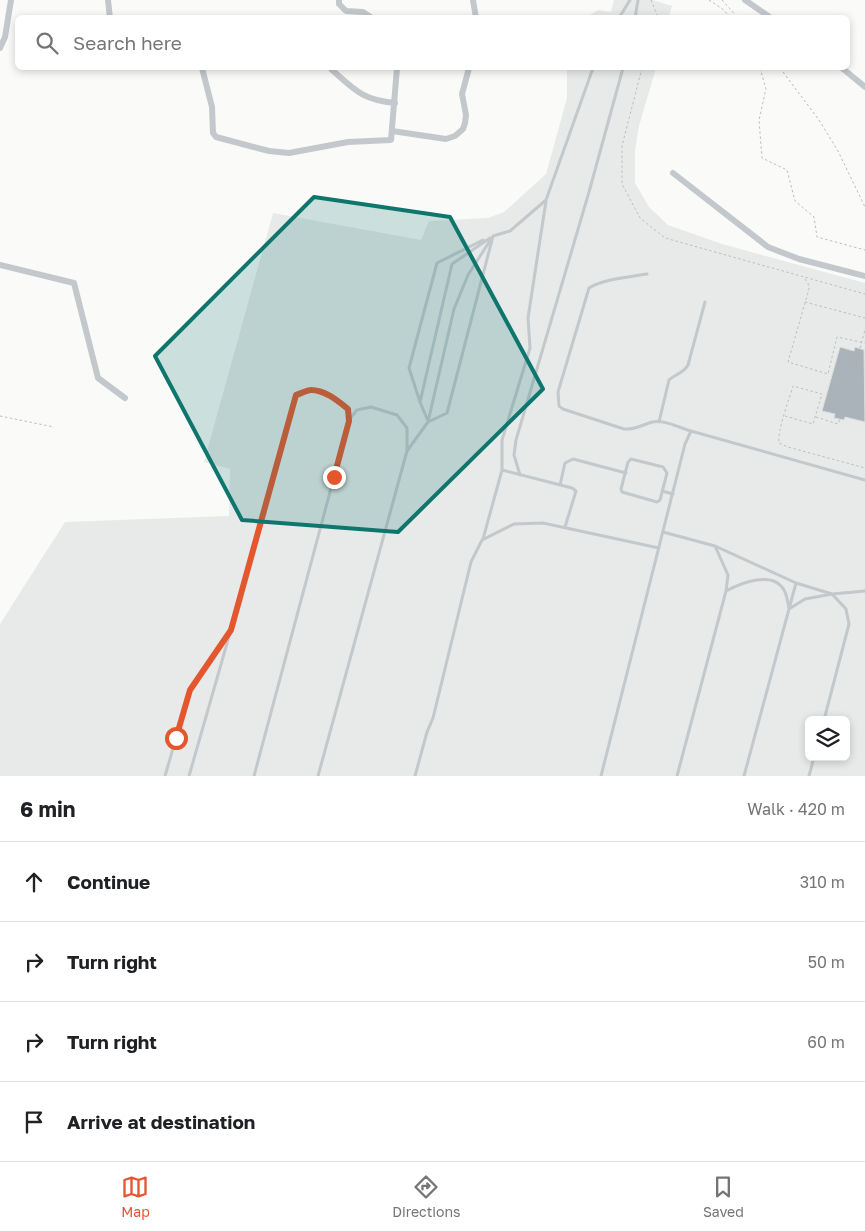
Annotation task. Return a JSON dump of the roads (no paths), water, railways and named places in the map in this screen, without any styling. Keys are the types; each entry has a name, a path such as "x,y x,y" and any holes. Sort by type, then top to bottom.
{"street":[{"path":"0,48 5,37 11,0"},
{"path":"108,0 110,15"},
{"path":"339,0 339,4 346,11 363,12 368,15"},
{"path":"473,0 476,15"},
{"path":"745,0 767,15"},
{"path":"203,70 212,107 213,133 216,137 269,151 296,153 348,142 391,140 396,70"},
{"path":"332,70 356,92 377,101 395,103"},
{"path":"392,131 446,139 455,136 463,129 465,123 466,115 462,94 468,70"},
{"path":"844,70 865,87"},
{"path":"673,173 768,247 799,259 865,276"},
{"path":"0,265 74,283 98,378 125,398"}],"lane":[{"path":"621,15 630,0"},
{"path":"636,15 638,0"},
{"path":"415,776 427,732 433,718 471,562 482,540 502,470 502,440 530,348 528,318 546,200 592,70"},
{"path":"520,475 514,455 516,440 584,211 622,70"},
{"path":"428,422 409,368 437,263 493,236 510,231 546,200"},
{"path":"420,402 452,264 493,236"},
{"path":"428,422 447,414 493,236"},
{"path":"407,450 428,422 454,309 468,275 493,236"},
{"path":"646,274 602,282 594,284 589,288 559,388 558,400 562,409 631,430 652,422 658,422 865,480"},
{"path":"658,422 669,380 683,372 688,365 705,302"},
{"path":"189,776 296,395 311,390 323,392 336,399 348,409 349,421 254,776"},
{"path":"318,776 407,450 407,428 396,415 371,407 357,410 349,421"},
{"path":"601,776 663,532 691,431"},
{"path":"560,485 565,463 572,459 626,473"},
{"path":"631,459 663,467 667,473 660,500 657,502 622,492 626,473 628,462 631,459"},
{"path":"502,470 572,488 576,491 565,527"},
{"path":"662,491 673,494"},
{"path":"482,540 514,524 543,522 659,548"},
{"path":"663,532 715,546 796,583 832,594 846,609 849,624 825,716"},
{"path":"677,776 726,591 728,575 715,546"},
{"path":"726,591 743,582 762,580 775,582 784,589 789,609"},
{"path":"744,776 796,583"},
{"path":"789,609 805,599 865,591"},
{"path":"165,776 190,690 231,630"},
{"path":"808,776 813,761"}]}
